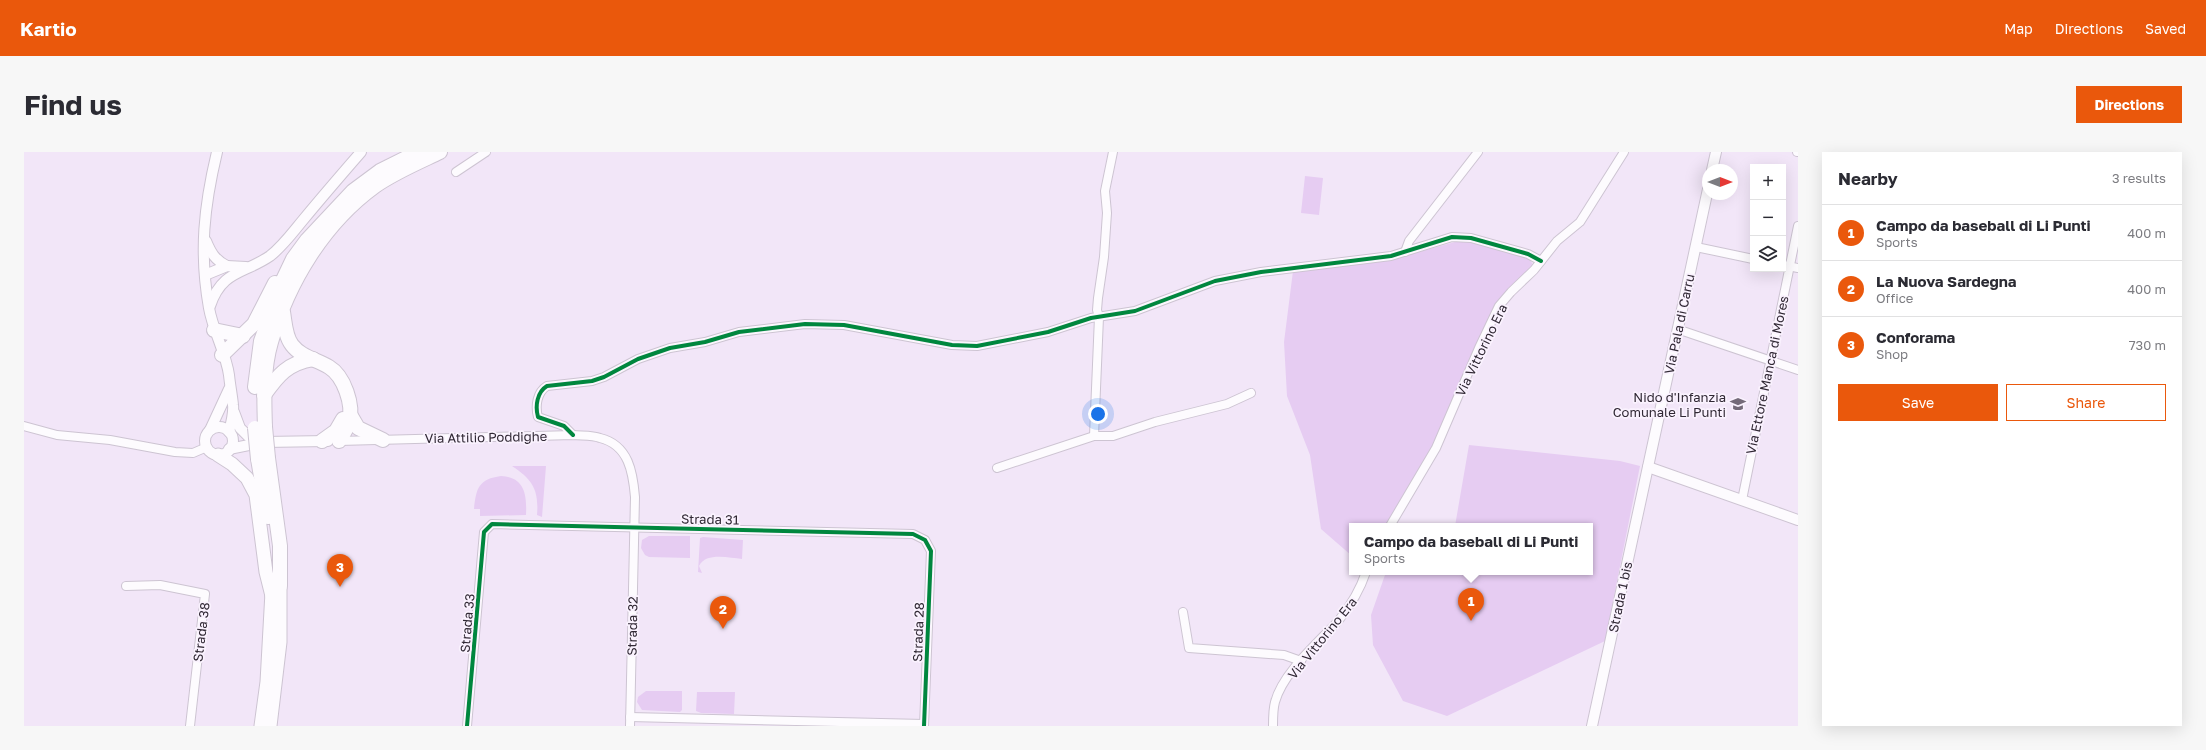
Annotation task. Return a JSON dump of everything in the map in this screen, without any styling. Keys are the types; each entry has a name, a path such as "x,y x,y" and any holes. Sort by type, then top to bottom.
{"highway":[{"path":"222,355 254,324 279,275 307,240 353,191 380,171 418,152"},
{"path":"256,431 264,397 270,343 296,278 313,252 348,207 376,185 440,152"},
{"path":"275,590 279,539 263,458 256,431 255,387 260,341 283,280 293,259"},
{"path":"283,308 286,330 291,344 300,353 330,367 342,379 347,392 350,416 358,428 383,440"},
{"path":"214,330 243,336"},
{"path":"264,397 278,375 288,367 300,361 313,359"},
{"path":"322,442 336,431 345,416 348,401"},
{"path":"339,441 350,416"}],"main road":[{"path":"224,452 232,464 247,478 256,495 266,572 275,590 280,642 270,726"},
{"path":"261,726 267,682 275,590"}],"street":[{"path":"217,152 206,195 203,233 205,275 209,308 214,330 229,375 229,389 236,420 256,431 264,442"},
{"path":"205,275 218,278 230,270 258,264 282,245 361,152"},
{"path":"456,172 486,152"},
{"path":"1094,436 1099,317 1097,310 1104,257 1107,213 1105,191 1113,152"},
{"path":"1405,252 1409,241 1478,152"},
{"name":"Via Vittorino Era","path":"1392,523 1436,448 1499,306 1541,262 1557,240 1580,222 1624,152"},
{"path":"1713,164 1716,152"},
{"name":"Via Pala di Carru","path":"1648,467 1706,200"},
{"name":"Via Ettore Manca di Mores","path":"1742,500 1798,226"},
{"path":"203,233 211,253 218,261 230,270"},
{"path":"573,435 564,426 538,417 539,395 542,389 547,386 592,381 604,377 638,359 670,348 746,331 821,324 844,325 952,345 976,346 1032,336 1099,317 1135,311 1201,286 1244,275 1405,252 1444,239 1460,236 1528,254 1541,262"},
{"path":"1696,247 1750,258"},
{"path":"209,308 219,285 230,270"},
{"path":"1677,329 1798,370"},
{"path":"229,389 210,430 205,437 206,447 211,452 224,452 264,442 339,441"},
{"path":"997,468 1094,436 1113,436 1155,422 1227,404 1251,393"},
{"path":"224,452 232,442 230,433 233,406"},
{"path":"24,426 57,435 110,440 175,452 193,452 206,447"},
{"path":"210,430 222,427 230,433 256,431"},
{"name":"Via Attilio Poddighe","path":"339,441 573,435 601,438 618,447 627,458 634,477 634,527"},
{"path":"1648,467 1798,520"},
{"name":"Strada 1 bis","path":"1592,726 1648,467"},
{"name":"Strada 31","path":"492,524 913,534 925,540"},
{"name":"Strada 33","path":"467,726 484,532 492,524"},
{"name":"Strada 32","path":"630,726 634,527"},
{"name":"Strada 28","path":"924,725 931,551 925,540"},
{"name":"Via Vittorino Era","path":"1274,726 1274,713 1277,696 1301,661 1350,605 1359,591 1365,575"},
{"name":"Strada 38","path":"126,586 160,585 205,594 190,726"},
{"path":"1183,612 1189,648 1284,655 1301,661"},
{"path":"630,717 924,725"}],"shaded area":[{"path":"1305,176 1323,178 1319,215 1301,213"},
{"path":"1462,240 1526,255 1535,267 1498,308 1453,412 1393,523 1349,523 1349,553 1321,529 1310,455 1287,396 1284,342 1293,271 1401,257"},
{"path":"1469,445 1620,461 1640,466 1605,641 1447,716 1403,701 1373,645 1371,615 1385,575 1593,575 1593,523 1456,523"},
{"path":"512,466 546,466 542,517 537,515 537,499 533,486 525,476"},
{"path":"494,477 509,477 515,480 523,488 526,501 526,515 480,516 480,509 474,509 476,495 483,482"},
{"path":"649,536 690,536 690,558 649,557 645,555 641,548 642,540"},
{"path":"700,538 743,540 742,559 712,557 702,562 699,566 702,573 698,572"},
{"path":"646,691 682,691 682,710 680,712 642,710 637,702 638,697"},
{"path":"697,692 735,692 734,714 701,713 696,711"}],"cycle path":[{"path":"573,435 564,426 538,417 537,408 539,396 547,386 592,381 604,377 638,359 670,348 705,342 739,332 805,324 844,325 952,345 977,346 1048,332 1091,318 1135,311 1215,281 1261,272 1391,256 1452,237 1471,238 1528,254 1541,261"},
{"path":"467,726 484,532 492,524 913,534 925,540 931,551 924,726"}],"place":[{"name":"Nido d'Infanzia Comunale Li Punti","path":"1738,404"},
{"name":"Conforama","path":"340,587"},
{"name":"Campo da baseball di Li Punti","path":"1471,621"},
{"name":"La Nuova Sardegna","path":"723,629"}]}
